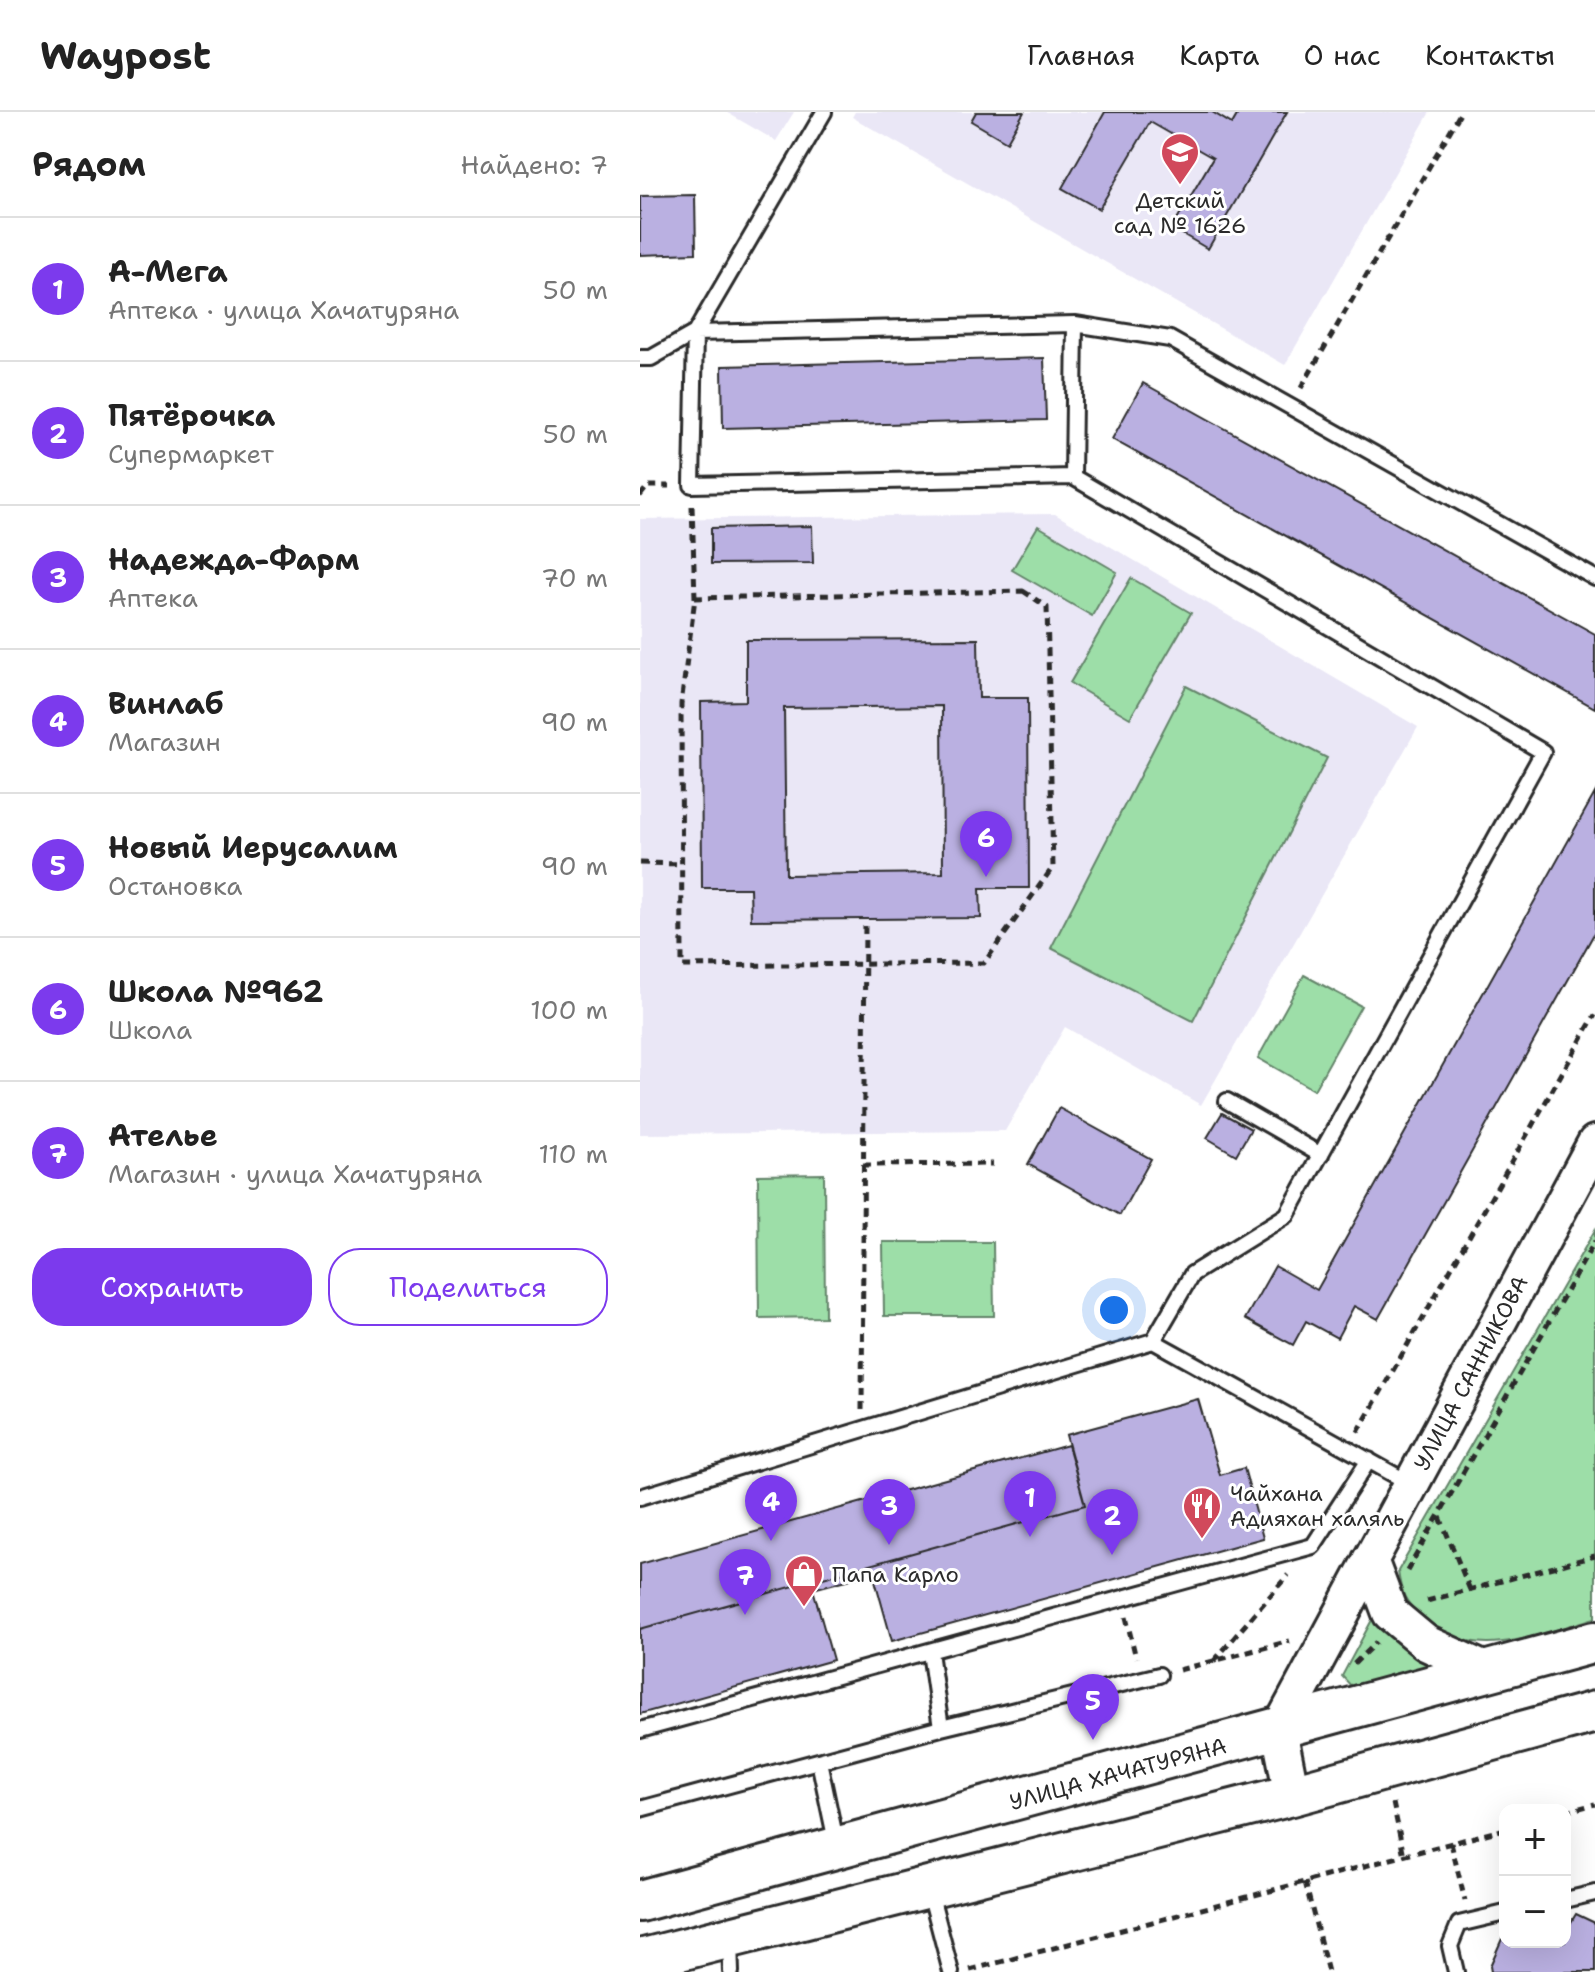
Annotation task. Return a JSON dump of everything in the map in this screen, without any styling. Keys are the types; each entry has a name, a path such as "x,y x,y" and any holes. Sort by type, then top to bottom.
{"main road":[{"name":"УЛИЦА ХАЧАТУРЯНА","path":"640,1901 1595,1642"},
{"path":"640,1960 731,1955 929,1888 1292,1795 1595,1712"}],"street":[{"name":"УЛИЦА САННИКОВА","path":"1279,1730 1590,1164"},
{"path":"1370,1560 1390,1613 1426,1643 1487,1671"},
{"path":"1279,1730 1292,1795"}],"lane":[{"path":"640,1497 1153,1341 1192,1274 1287,1215 1543,752 1073,477 692,485 695,333 824,112"},
{"path":"1073,477 1075,324"},
{"path":"640,358 651,358 695,333 1075,324 1170,339 1595,578"},
{"path":"1227,1101 1321,1155"},
{"path":"1153,1341 1412,1484"},
{"path":"640,1730 1313,1546 1369,1460"},
{"path":"930,1652 941,1728"},
{"path":"640,1809 941,1728 1159,1675"},
{"path":"819,1761 838,1849"},
{"path":"929,1888 951,1972"},
{"path":"1571,1899 1595,1893"},
{"path":"1456,1972 1450,1946 1459,1924 1499,1914"}],"path":[{"path":"1290,407 1461,112"},
{"path":"640,496 648,486 692,485 695,598 681,704 682,966 984,963 1053,867 1047,607 1023,591 695,598"},
{"path":"640,863 682,864"},
{"path":"862,1431 865,920"},
{"path":"1349,1449 1595,1015"},
{"path":"863,1165 993,1164"},
{"path":"1406,1572 1595,1241"},
{"path":"1440,1516 1470,1590"},
{"path":"1213,1662 1313,1546"},
{"path":"1354,1664 1373,1648 1406,1588 1428,1602 1595,1556"},
{"path":"1122,1600 1140,1678"},
{"path":"1571,1810 1595,1804"},
{"path":"962,1972 1499,1831"},
{"path":"1451,1843 1470,1921"},
{"path":"1305,1882 1328,1972"}],"shaded area":[{"path":"726,112 794,112 776,141"},
{"name":"Детский сад № 1626","path":"855,112 1430,112 1285,365 852,117"},
{"path":"1055,514 1418,727 1201,1105 1065,1027 1005,1131 640,1134 640,519"}],"green space":[{"path":"1038,526 1117,572 1092,616 1012,570"},
{"path":"1131,578 1191,613 1130,718 1070,683"},
{"path":"1186,686 1327,758 1193,1021 1051,948"},
{"path":"1304,975 1361,1006 1314,1090 1258,1058"},
{"path":"824,1174 825,1317 759,1318 758,1175"},
{"path":"1595,1230 1595,1618 1506,1642 1463,1640 1442,1632 1412,1607 1402,1592 1398,1571"},
{"path":"883,1242 993,1242 994,1316 884,1316"},
{"path":"1380,1617 1432,1660 1432,1666 1352,1687 1342,1676 1373,1618"}],"building":[{"path":"976,112 1024,112 1007,142 971,121"},
{"path":"1105,112 1212,112 1232,124 1239,112 1287,112 1208,249 1172,228 1213,158 1150,122 1099,209 1062,188"},
{"path":"695,195 696,253 640,255 640,196"},
{"path":"1044,358 1046,420 723,428 722,366"},
{"path":"1143,383 1595,634 1595,708 1112,439"},
{"path":"812,526 813,563 711,564 711,528"},
{"path":"978,639 979,698 1028,698 1029,888 980,888 981,918 751,920 750,888 702,888 701,702 746,701 746,640","holes":["942,706 943,873 786,875 784,708"]},
{"path":"1595,793 1595,932 1378,1319 1354,1306 1337,1338 1306,1321 1293,1345 1245,1319 1275,1266 1317,1290"},
{"path":"1059,1108 1151,1159 1120,1215 1028,1164"},
{"path":"1222,1113 1251,1129 1236,1155 1207,1138"},
{"path":"1198,1399 1220,1475 1244,1468 1263,1538 892,1641 873,1573 813,1589 833,1660 640,1714 640,1629 1085,1505 1066,1435"},
{"path":"1068,1445 1085,1505 640,1629 640,1564"},
{"path":"1576,1914 1595,1923 1595,1972 1491,1972 1490,1966 1499,1946 1571,1948 1571,1922"}],"place":[{"name":"Детский сад № 1626","path":"1180,186"},
{"name":"Школа №962","path":"986,877"},
{"name":"А-Мега","path":"1030,1537"},
{"name":"Чайхана Адияхан халяль","path":"1202,1540"},
{"name":"Винлаб","path":"771,1541"},
{"name":"Надежда-Фарм","path":"889,1545"},
{"name":"Пятёрочка","path":"1112,1555"},
{"name":"Папа Карло","path":"804,1608"},
{"name":"Ателье","path":"745,1615"},
{"name":"Новый Иерусалим","path":"1093,1740"}]}
